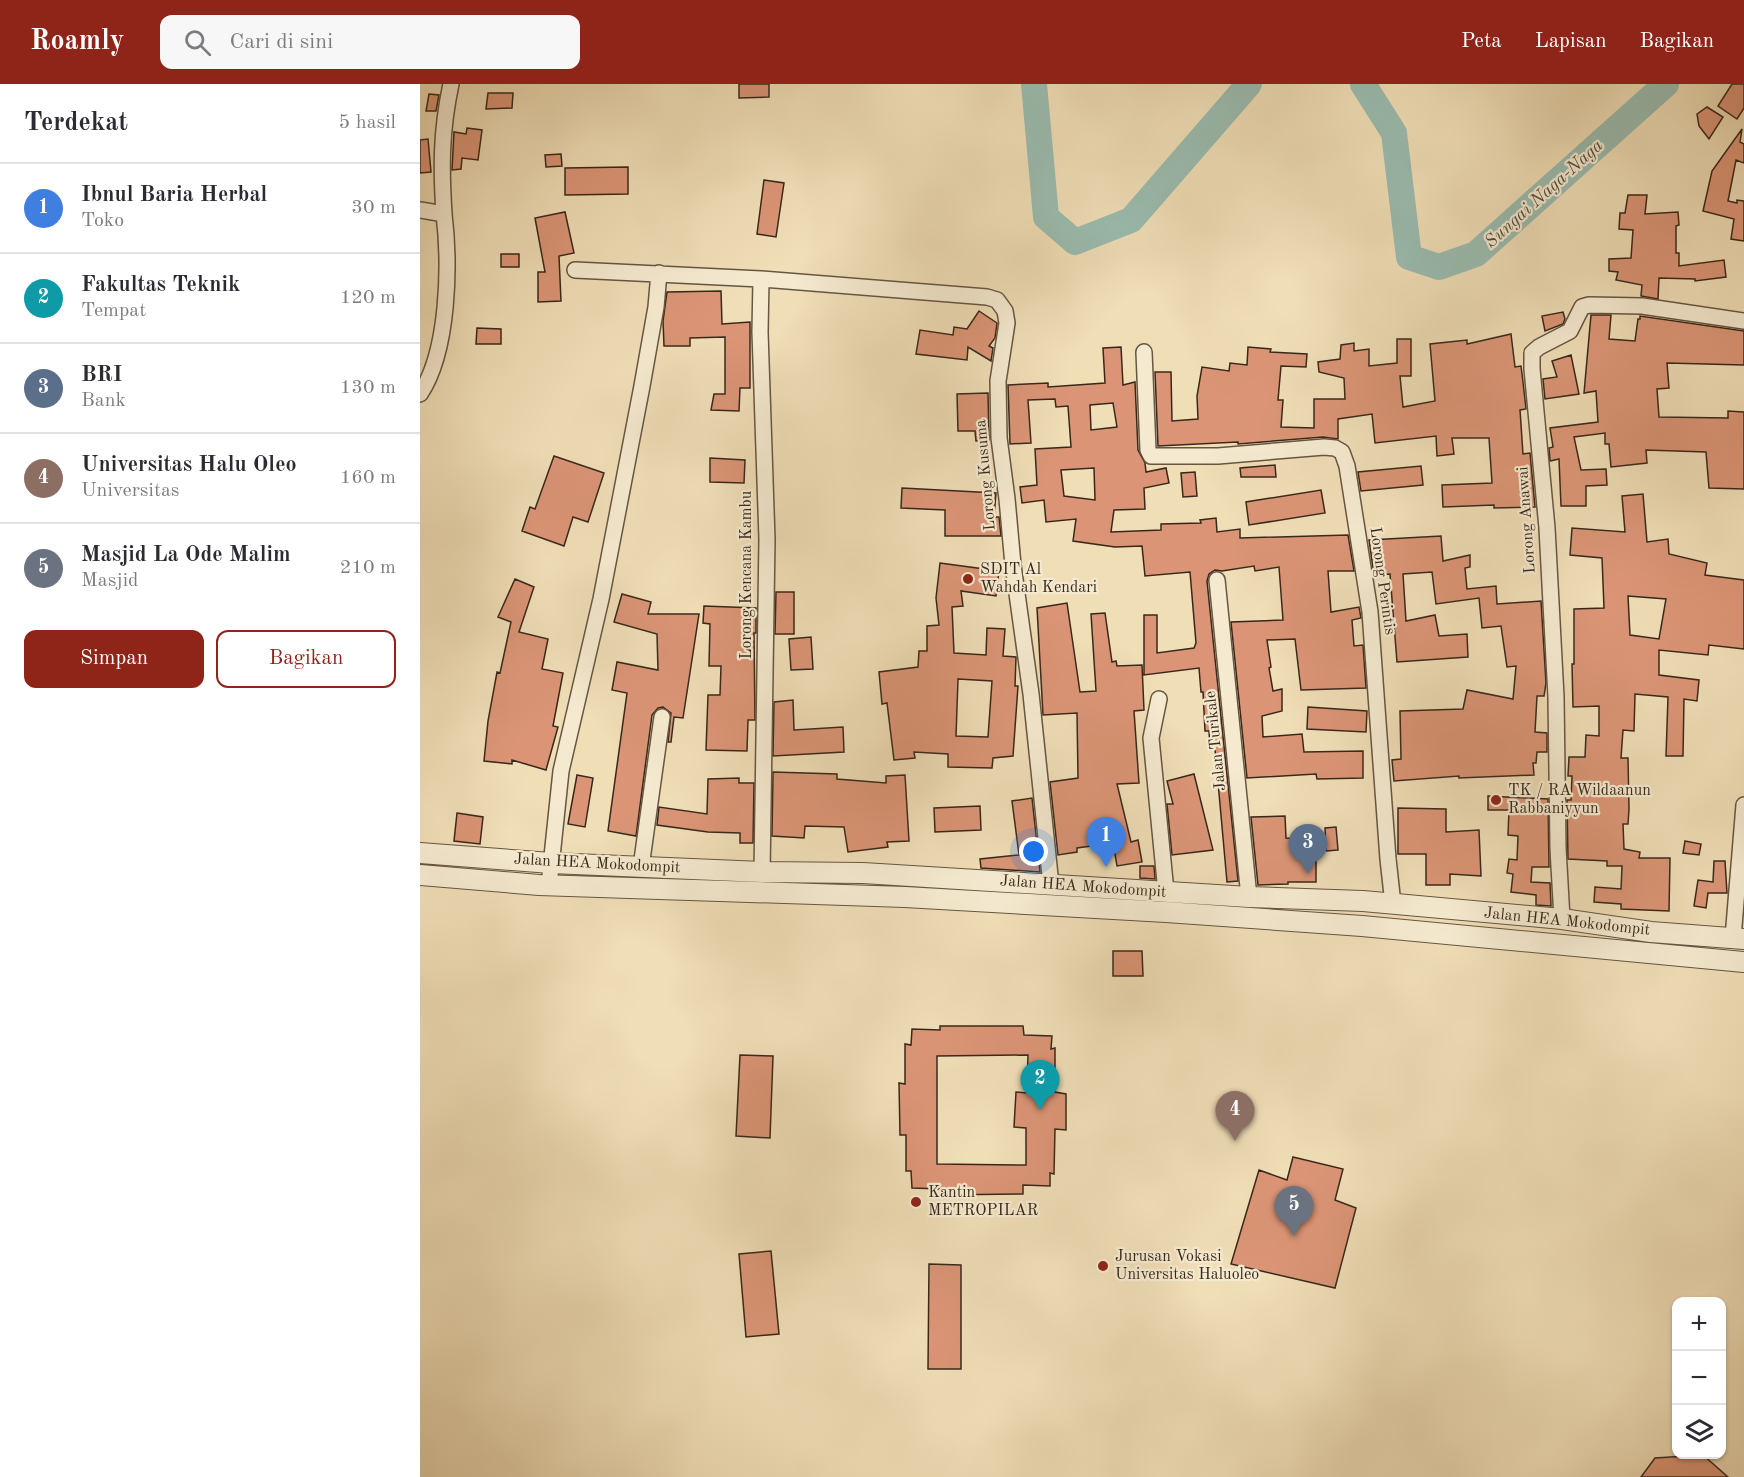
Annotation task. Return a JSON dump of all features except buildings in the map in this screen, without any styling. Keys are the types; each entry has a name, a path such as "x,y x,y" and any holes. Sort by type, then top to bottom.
{"street":[{"path":"420,393 435,363 446,298 448,249 441,163 444,117 452,84"},
{"path":"420,210 444,214"},
{"path":"575,270 761,279"},
{"path":"549,885 561,771 603,588 642,386 656,307 659,273"},
{"name":"Lorong Kencana Kambu","path":"761,279 760,333 767,539 762,872"},
{"name":"Lorong Kusuma","path":"761,279 987,297 997,300 1005,311 1007,323 998,381 999,438 1013,566 1031,694 1051,885"},
{"name":"Lorong Anawai","path":"1562,919 1558,848 1556,698 1547,528 1532,369 1533,353 1539,347 1570,331 1582,307 1589,305 1642,306 1744,321"},
{"name":"Lorong Perintis","path":"1144,352 1151,456 1218,456 1324,447 1335,448 1342,452 1347,466 1370,612 1393,904"},
{"name":"Jalan Turikale","path":"1216,580 1249,897"},
{"path":"1159,699 1151,738 1166,892"},
{"path":"641,867 662,717"},
{"path":"1738,939 1744,806"},
{"name":"Jalan HEA Mokodompit","path":"420,853 551,863 762,872 863,873 1249,897 1363,901 1562,919 1651,932 1738,939"},
{"name":"Jalan HEA Mokodompit","path":"420,875 549,885 958,900 1166,912 1448,933 1744,962"},
{"path":"958,900 959,879"},
{"path":"1448,933 1450,910"}],"waterway":[{"name":"Sungai Naga-Naga","path":"1034,84 1046,217 1075,242 1131,220 1249,84"},
{"name":"Sungai Naga-Naga","path":"1363,84 1394,133 1409,257 1439,267 1476,254 1666,84"}],"place":[{"name":"SDIT Al Wahdah Kendari","path":"968,579"},
{"name":"TK / RA Wildaanun Rabbaniyyun","path":"1496,800"},
{"name":"Ibnul Baria Herbal","path":"1106,867"},
{"name":"BRI","path":"1308,874"},
{"name":"Fakultas Teknik","path":"1040,1110"},
{"name":"Universitas Halu Oleo","path":"1235,1141"},
{"name":"Kantin METROPILAR","path":"916,1202"},
{"name":"Masjid La Ode Malim","path":"1294,1236"},
{"name":"Jurusan Vokasi Universitas Haluoleo","path":"1103,1266"}]}
